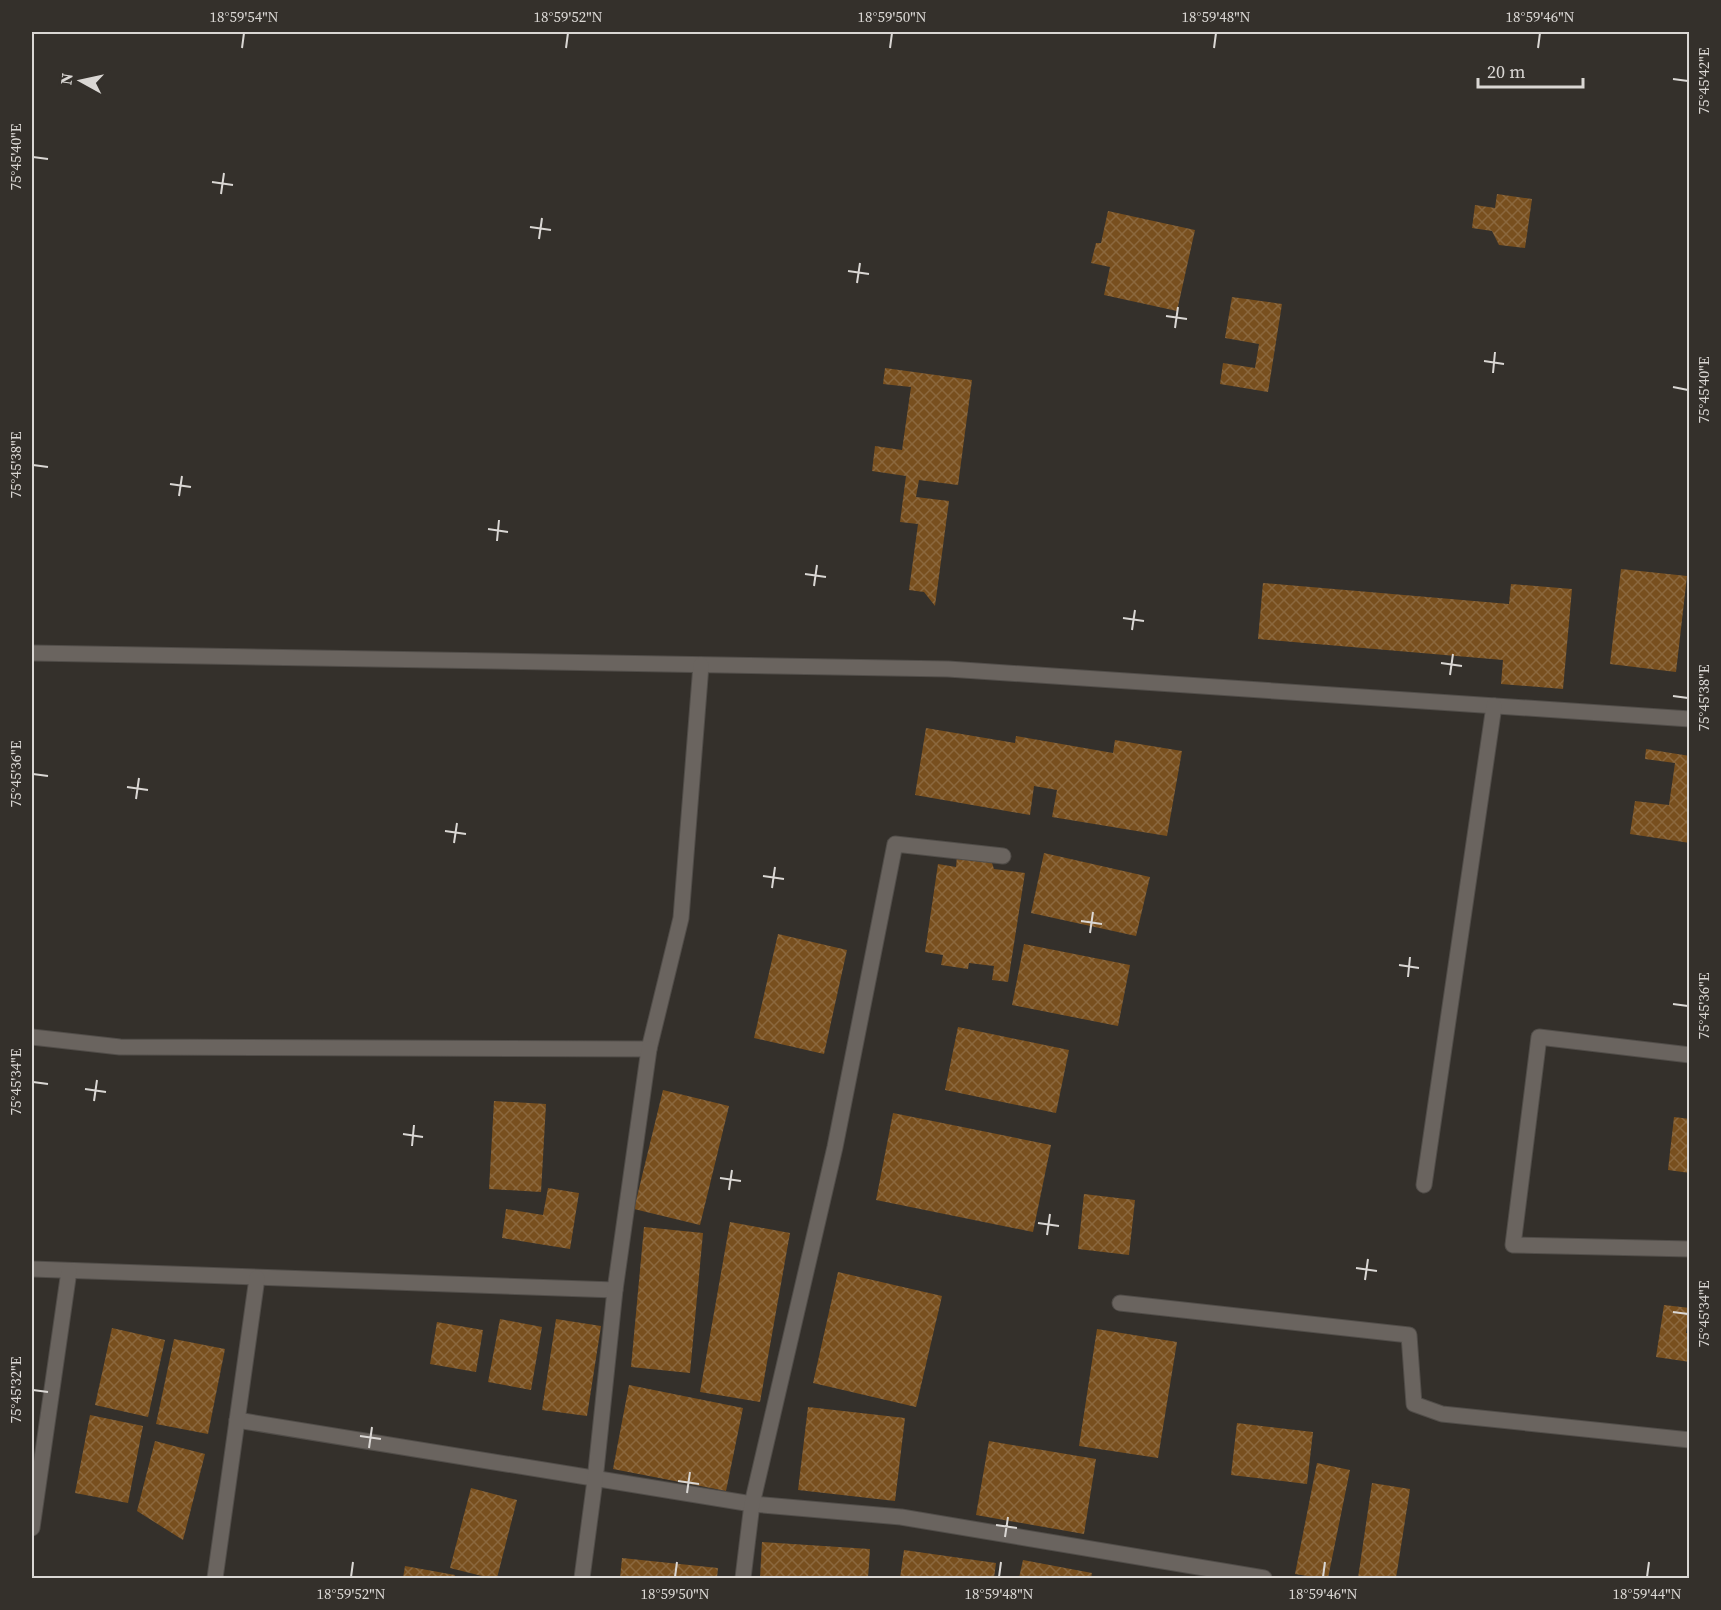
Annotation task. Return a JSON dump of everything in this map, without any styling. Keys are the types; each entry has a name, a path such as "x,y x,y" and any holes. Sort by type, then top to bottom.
{"street":[{"path":"32,653 948,669 1689,719"},
{"path":"582,1578 596,1480 615,1290 649,1049 681,918 701,665"},
{"path":"1424,1185 1494,706"},
{"path":"743,1578 752,1504 835,1147 896,844 1003,856"},
{"path":"32,1036 120,1047 649,1049"},
{"path":"1689,1055 1539,1037 1513,1245 1689,1249"},
{"path":"32,1269 615,1290"},
{"path":"32,1528 69,1272"},
{"path":"215,1578 257,1278"},
{"path":"1120,1303 1409,1335 1414,1404 1442,1414 1689,1440"},
{"path":"237,1420 752,1504 901,1516 1264,1578"}],"building":[{"path":"1497,194 1532,199 1525,248 1499,245 1492,231 1472,228 1475,205 1495,208"},
{"path":"1108,211 1195,230 1177,311 1104,295 1110,267 1091,263 1096,243 1101,243"},
{"path":"1232,297 1282,304 1268,392 1220,384 1223,363 1255,368 1259,344 1225,338"},
{"path":"885,368 972,380 958,485 919,480 916,497 949,501 935,606 924,592 909,590 918,524 900,522 906,476 872,471 875,446 902,450 911,387 883,384"},
{"path":"1621,569 1687,576 1676,672 1610,664"},
{"path":"1263,583 1509,604 1511,584 1572,589 1563,689 1501,684 1503,660 1258,639"},
{"path":"926,728 1015,743 1016,736 1113,753 1115,740 1182,751 1167,836 1052,817 1057,790 1034,786 1030,815 915,795"},
{"path":"1646,749 1690,756 1690,843 1630,834 1635,801 1669,805 1675,763 1645,759"},
{"path":"1044,853 1150,877 1136,936 1031,913"},
{"path":"957,856 991,860 994,869 1025,873 1008,982 992,980 994,966 969,963 968,969 941,965 943,955 925,952 938,864 956,867"},
{"path":"778,934 847,950 824,1054 754,1038"},
{"path":"1024,944 1130,965 1118,1026 1012,1005"},
{"path":"958,1027 1069,1050 1056,1113 945,1090"},
{"path":"663,1090 729,1106 700,1225 634,1209"},
{"path":"494,1101 546,1104 541,1192 489,1189"},
{"path":"893,1113 1051,1145 1033,1232 876,1200"},
{"path":"1674,1117 1690,1119 1690,1173 1668,1170"},
{"path":"548,1188 579,1193 570,1249 502,1238 506,1209 543,1215"},
{"path":"1084,1194 1135,1200 1129,1255 1078,1249"},
{"path":"730,1222 790,1233 760,1402 700,1392"},
{"path":"644,1227 703,1233 690,1373 631,1367"},
{"path":"838,1272 942,1296 916,1407 813,1383"},
{"path":"1664,1305 1690,1308 1686,1333 1690,1333 1690,1362 1656,1357"},
{"path":"500,1319 542,1327 531,1390 488,1382"},
{"path":"556,1319 601,1326 587,1416 542,1410"},
{"path":"437,1322 483,1330 476,1372 430,1364"},
{"path":"112,1328 165,1340 148,1417 95,1405"},
{"path":"1097,1329 1177,1342 1158,1458 1079,1446"},
{"path":"174,1339 225,1349 208,1434 156,1424"},
{"path":"629,1385 743,1408 726,1491 613,1469"},
{"path":"808,1407 905,1418 895,1501 798,1490"},
{"path":"90,1415 143,1426 128,1503 75,1493"},
{"path":"1237,1423 1313,1432 1307,1484 1231,1475"},
{"path":"155,1441 205,1454 183,1540 137,1511"},
{"path":"989,1441 1096,1459 1084,1534 976,1515"},
{"path":"1317,1463 1350,1470 1328,1578 1295,1574"},
{"path":"1372,1483 1410,1489 1396,1578 1358,1578"},
{"path":"471,1488 517,1500 497,1578 450,1568"},
{"path":"762,1542 870,1549 868,1578 760,1578"},
{"path":"904,1550 996,1563 994,1578 900,1578"},
{"path":"622,1558 718,1568 717,1578 620,1578"},
{"path":"1023,1560 1092,1573 1091,1578 1019,1578"},
{"path":"405,1566 455,1575 454,1578 403,1578"}]}
